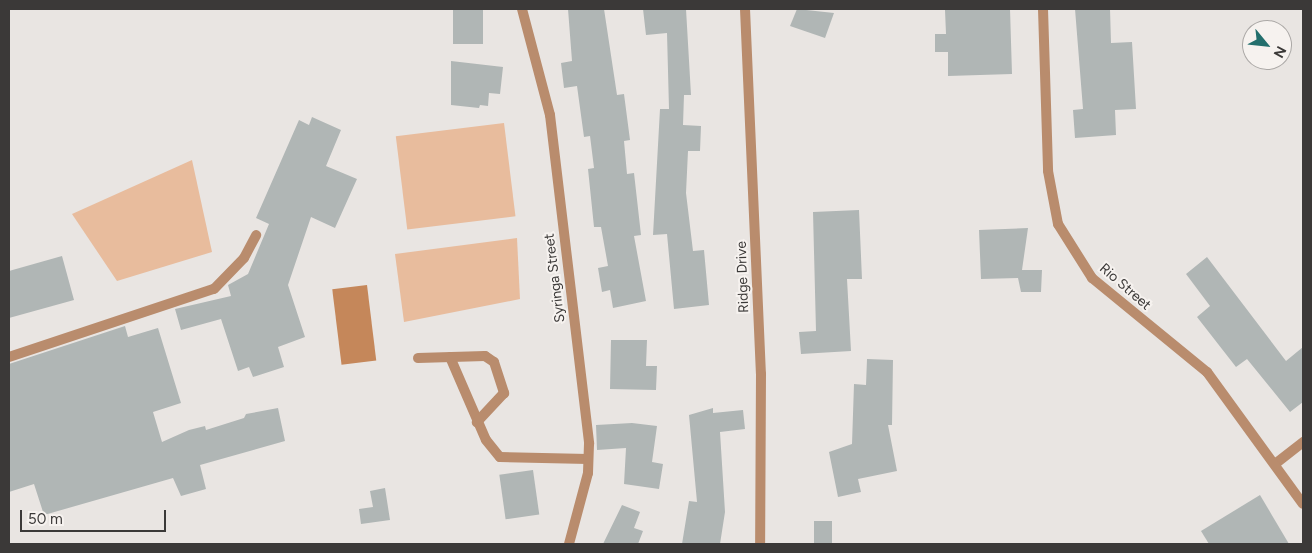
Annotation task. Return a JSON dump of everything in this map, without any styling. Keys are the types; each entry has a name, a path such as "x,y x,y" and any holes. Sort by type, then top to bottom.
{"street":[{"name":"Syringa Street","path":"522,9 550,115 588,459 569,544"},
{"name":"Ridge Drive","path":"745,9 761,374 760,544"},
{"name":"Rio Street","path":"1043,9 1048,171 1058,224 1092,278 1207,372 1303,504"},
{"path":"9,358 214,289 244,258 256,235"},
{"path":"418,358 485,356 498,368 503,396 477,422"},
{"path":"450,357 477,422 494,451 506,459 588,459"},
{"path":"1275,464 1303,442"}],"shaded area":[{"path":"504,123 515,216 407,230 396,136"},
{"path":"192,160 212,252 117,281 72,214"},
{"path":"517,238 520,299 404,322 395,254"},
{"path":"367,285 376,360 342,365 332,289"}],"building":[{"path":"453,9 483,9 483,44 453,44"},
{"path":"568,9 604,9 617,95 624,94 630,140 624,141 627,174 634,173 641,235 634,236 646,301 613,308 610,290 602,292 598,268 608,266 601,227 594,227 588,169 594,168 590,136 584,137 577,86 564,88 561,63 572,61"},
{"path":"643,9 686,9 691,95 684,95 683,125 701,126 700,151 688,151 686,193 693,251 704,250 709,305 674,309 667,234 653,235 660,109 669,109 667,33 646,35"},
{"path":"797,9 834,13 825,38 790,26"},
{"path":"1010,9 1012,74 948,76 948,52 935,52 935,34 946,34 945,10"},
{"path":"1075,9 1110,9 1111,43 1132,42 1136,109 1115,110 1116,135 1075,138 1073,110 1083,109"},
{"path":"451,61 503,67 500,94 489,93 488,106 480,105 479,108 451,105"},
{"path":"312,117 341,130 326,166 357,179 335,228 311,217 288,285 305,337 278,347 284,367 253,377 249,367 238,371 221,319 181,330 175,309 231,296 228,285 248,274 269,224 256,218 299,120 309,125"},
{"path":"859,210 862,279 847,279 851,351 801,354 799,332 816,331 813,212"},
{"path":"1028,228 1022,270 1042,270 1041,292 1021,292 1018,278 981,279 979,230"},
{"path":"62,256 74,300 9,318 9,271"},
{"path":"1207,257 1286,361 1303,347 1303,402 1290,412 1247,359 1236,367 1197,317 1210,306 1186,274"},
{"path":"125,326 128,337 158,328 181,403 153,412 162,442 189,430 205,426 206,430 244,418 246,414 278,408 285,441 200,465 206,489 181,496 173,478 44,515 34,484 9,492 9,364"},
{"path":"611,340 647,340 646,366 657,366 656,390 610,389"},
{"path":"867,359 893,360 892,425 888,425 897,471 858,479 861,492 838,497 829,452 852,444 854,384 866,385"},
{"path":"713,408 713,413 743,410 745,429 720,432 725,512 720,544 682,544 689,501 697,502 689,415"},
{"path":"632,423 657,426 652,462 663,464 659,489 624,484 626,448 597,450 596,425"},
{"path":"533,470 539,515 506,519 499,475"},
{"path":"385,488 390,520 361,524 359,509 373,507 370,491"},
{"path":"1260,495 1289,544 1209,544 1201,531"},
{"path":"622,505 640,512 634,528 643,531 638,544 603,544"},
{"path":"814,521 832,521 832,544 814,544"}]}
